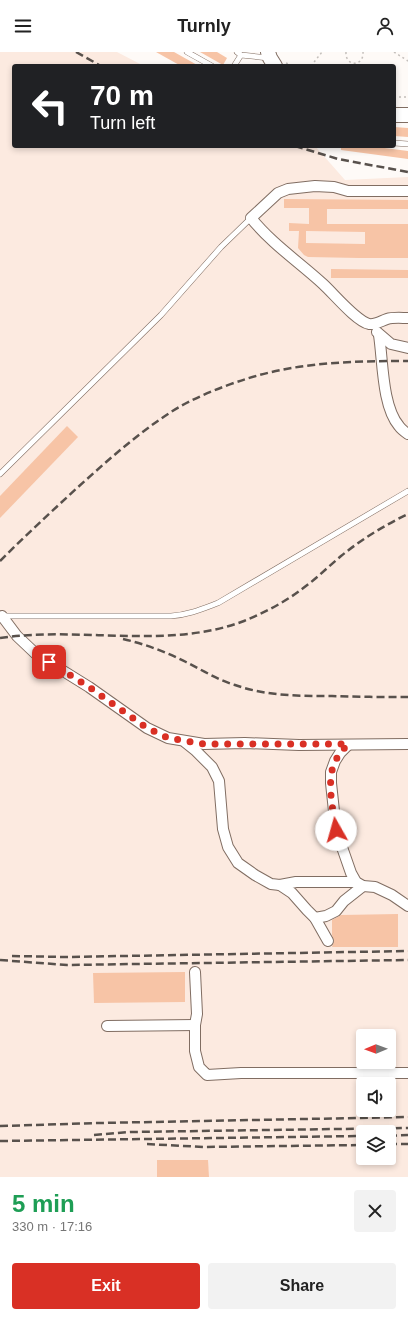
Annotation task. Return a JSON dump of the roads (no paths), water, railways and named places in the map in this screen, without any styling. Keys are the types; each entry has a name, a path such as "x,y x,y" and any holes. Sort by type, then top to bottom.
{"street":[{"path":"396,115 408,115"},
{"path":"408,191 348,191 334,187 315,186 288,189 278,193 251,218 262,231 323,284 357,317 369,324 379,335 391,344 408,348"},
{"path":"369,324 377,323 388,318 408,318"},
{"path":"379,335 385,392 389,408 398,426 408,434"},
{"path":"1,616 36,654 89,687 147,728 168,738 184,742 204,744 408,744"},
{"path":"184,742 195,750 212,767 219,781 223,829 228,847 238,863 271,884 280,885 296,882 359,884 375,887 392,895 408,906"},
{"path":"348,744 335,761 331,772 331,783 336,830 359,884"},
{"path":"316,918 326,916 336,911 359,884"},
{"path":"280,885 292,893 306,910 316,918 328,941"},
{"path":"195,972 197,1014 195,1025 195,1051 201,1071 207,1075 241,1073 408,1072"},
{"path":"107,1026 195,1025"}],"lane":[{"path":"187,52 208,64"},
{"path":"235,64 239,53 271,59"},
{"path":"396,143 408,144"},
{"path":"0,474 162,315 221,248 251,218"},
{"path":"1,616 182,616 218,602 408,491"}],"railway":[{"path":"76,52 97,64"},
{"path":"302,148 338,159 408,172"},
{"path":"0,561 28,533 122,448 158,420 188,402 237,382 266,373 286,369 347,362 408,361"},
{"path":"0,638 61,634 154,636 215,630 244,621 267,611 289,598 357,544 408,514"},
{"path":"123,639 163,652 216,678 247,689 295,695 408,697"},
{"path":"12,956 66,957 408,951"},
{"path":"0,960 67,965 408,960"},
{"path":"0,1126 408,1117"},
{"path":"94,1135 130,1132 408,1128"},
{"path":"396,1136 408,1135"},
{"path":"0,1141 356,1136"},
{"path":"147,1144 204,1147 356,1145"},
{"path":"396,1144 408,1144"}]}
